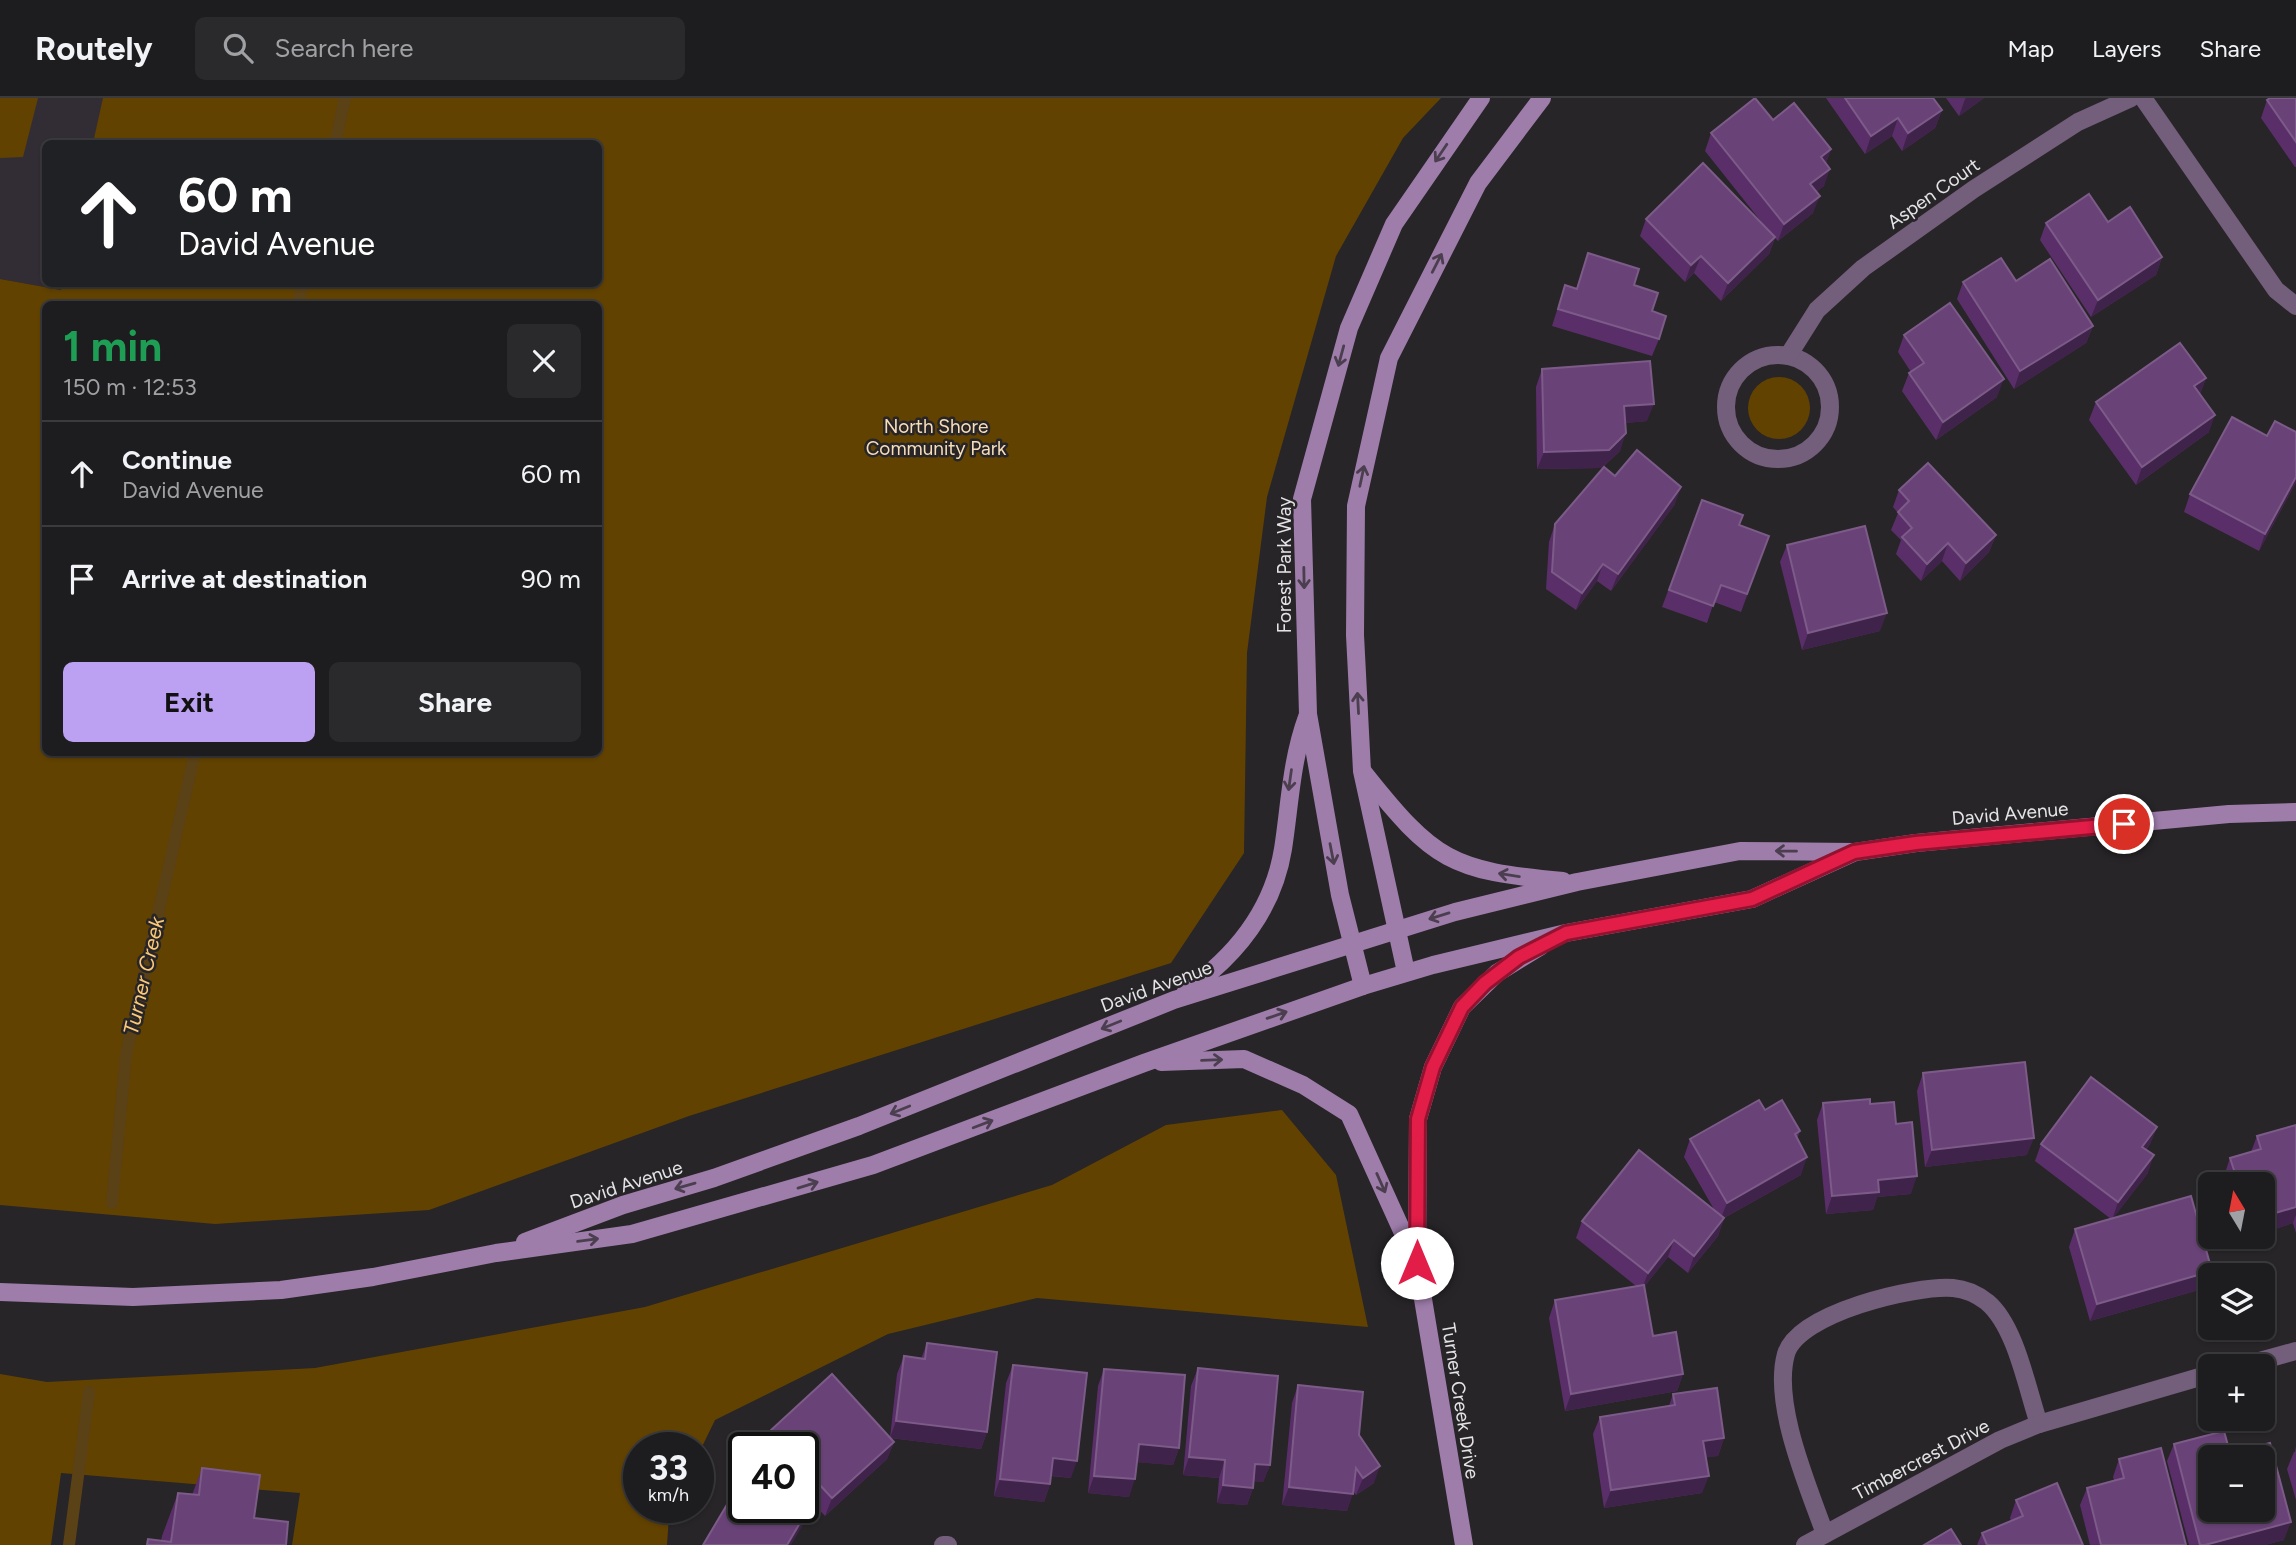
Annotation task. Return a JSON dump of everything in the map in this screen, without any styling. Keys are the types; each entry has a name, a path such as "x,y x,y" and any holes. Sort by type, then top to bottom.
{"main road":[{"name":"Forest Park Way","path":"1363,986 1339,895 1308,714 1303,499 1349,328 1394,224 1481,98"},
{"path":"1406,972 1394,930 1362,771 1355,635 1356,506 1389,358 1478,183 1542,98"},
{"path":"1174,1000 1233,951 1266,904 1280,864 1293,763 1308,714"},
{"path":"1362,771 1414,833 1443,855 1482,870 1577,882"},
{"name":"David Avenue","path":"496,1253 623,1205 714,1178 859,1126 1174,1000 1455,912 1577,882 1740,850 1854,852 1916,843 2229,814 2296,812"},
{"name":"David Avenue","path":"0,1292 133,1297 268,1291 373,1277 496,1253 632,1234 873,1166 1144,1063 1406,972 1566,933 1752,899 1854,852"},
{"path":"1417,1263 1418,1119 1444,1039 1462,1007 1485,983 1519,957 1566,933"},
{"path":"1144,1063 1244,1059 1303,1085 1349,1114 1417,1263"},
{"name":"Turner Creek Drive","path":"1417,1263 1464,1545"}],"street":[{"name":"Aspen Court","path":"1788,356 1817,310 1863,268 1974,189 2078,122 2131,98"},
{"path":"2143,98 2276,290 2296,306"},
{"path":"1788,356 1812,367 1823,380 1829,397 1830,414 1825,430 1815,444 1801,454 1784,459 1767,457 1751,451 1733,432 1726,408 1728,391 1735,376 1748,364 1763,357 1788,356"},
{"path":"1825,1534 1794,1438 1783,1373 1792,1341 1822,1317 1934,1289 1956,1288 1974,1294 1994,1310 2010,1335 2039,1424"},
{"path":"2275,1357 2296,1351"},
{"name":"Timbercrest Drive","path":"1805,1545 1961,1460 2039,1424 2198,1378"}],"shaded area":[{"path":"0,98 147,98 139,140 42,140 42,287 0,279"},
{"path":"43,287 110,287 108,299"}],"green space":[{"path":"0,98 38,98 23,157 0,158"},
{"name":"North Shore Community Park","path":"103,98 1441,98 1403,138 1336,256 1267,497 1247,653 1244,853 1171,963 689,1116 429,1210 215,1224 0,1205 0,279 61,290 62,287 602,287 602,140 94,140"},
{"path":"1773,377 1785,377 1801,386 1808,396 1808,420 1801,430 1785,439 1773,439 1762,434 1753,425 1748,414 1748,402 1753,391 1762,382"},
{"path":"1282,1110 1336,1175 1368,1327 1037,1298 888,1334 715,1420 709,1432 623,1432 623,1523 669,1523 667,1545 292,1545 300,1493 61,1473 51,1545 0,1545 0,1374 47,1382 315,1368 645,1307 1052,1185 1166,1125"}],"building":[{"path":"1755,98 1773,120 1794,103 1831,149 1821,157 1830,169 1810,184 1820,196 1784,224 1711,133"},
{"path":"1845,98 1933,98 1942,110 1908,133 1898,118 1871,136"},
{"path":"2296,98 2296,142 2267,100"},
{"path":"1703,163 1775,237 1728,283 1701,256 1691,265 1646,219"},
{"path":"2089,194 2108,222 2130,207 2162,257 2098,300 2046,223"},
{"path":"1588,253 1639,269 1634,285 1658,293 1652,311 1666,316 1659,339 1558,309 1565,285 1577,289"},
{"path":"2001,258 2016,281 2050,259 2093,326 2020,371 1963,282"},
{"path":"1950,303 2004,379 1943,422 1909,373 1924,363 1904,335"},
{"path":"2180,343 2206,378 2194,386 2215,415 2142,467 2096,402"},
{"path":"1650,361 1654,404 1624,406 1626,433 1609,450 1544,452 1542,369"},
{"path":"2232,417 2267,436 2275,421 2296,432 2296,477 2265,534 2190,494"},
{"path":"1637,450 1681,487 1618,574 1603,564 1582,593 1552,572 1555,524 1604,467 1615,476"},
{"path":"1928,463 1996,535 1966,563 1948,543 1927,564 1902,537 1912,528 1898,512 1909,501 1899,490"},
{"path":"1702,500 1743,515 1739,525 1769,536 1747,594 1721,585 1713,606 1669,590"},
{"path":"1865,526 1887,613 1808,633 1787,545"},
{"path":"2025,1062 2034,1138 1932,1150 1923,1073"},
{"path":"2091,1077 2157,1127 2142,1147 2154,1155 2118,1202 2041,1144"},
{"path":"1870,1099 1870,1104 1894,1102 1896,1124 1912,1122 1917,1176 1878,1180 1879,1192 1832,1196 1823,1103"},
{"path":"1759,1100 1765,1110 1782,1100 1800,1131 1795,1134 1807,1157 1727,1203 1690,1139"},
{"path":"2296,1125 2296,1207 2275,1213 2275,1172 2235,1172 2230,1158 2261,1149 2257,1136"},
{"path":"1639,1150 1724,1218 1694,1256 1674,1240 1648,1273 1582,1221"},
{"path":"2191,1196 2198,1221 2198,1250 2206,1250 2210,1263 2198,1263 2198,1275 2097,1304 2075,1229"},
{"path":"1644,1285 1653,1336 1676,1332 1683,1374 1571,1394 1555,1300"},
{"path":"927,1343 997,1352 987,1432 896,1421 904,1356 925,1359"},
{"path":"1013,1365 1087,1373 1077,1461 1053,1458 1050,1484 1000,1479"},
{"path":"1198,1368 1278,1376 1270,1465 1255,1464 1253,1488 1223,1485 1225,1460 1189,1457"},
{"path":"1104,1369 1185,1375 1179,1448 1139,1444 1135,1479 1094,1476"},
{"path":"832,1374 894,1442 832,1498 819,1484 819,1432 770,1431"},
{"path":"1298,1385 1363,1392 1359,1435 1380,1466 1363,1478 1356,1468 1353,1494 1289,1487"},
{"path":"1717,1388 1724,1438 1703,1441 1709,1476 1611,1490 1600,1417 1675,1405 1673,1394"},
{"path":"2224,1431 2228,1445 2198,1445 2198,1522 2275,1522 2275,1462 2291,1522 2200,1545 2174,1444"},
{"path":"2161,1448 2186,1545 2101,1545 2087,1488 2124,1478 2119,1459"},
{"path":"202,1468 260,1475 254,1518 288,1522 286,1545 147,1545 148,1539 171,1542 178,1493 199,1495"},
{"path":"2057,1483 2083,1545 1987,1545 1982,1533 2023,1516 2016,1500"},
{"path":"728,1503 728,1523 800,1523 787,1545 703,1545"},
{"path":"1951,1529 1961,1545 1924,1545"}],"waterway":[{"name":"Turner Creek","path":"336,140 345,98"},
{"name":"Turner Creek","path":"299,301 302,287"},
{"name":"Turner Creek","path":"112,1203 126,1054 194,756"},
{"name":"Turner Creek","path":"69,1545 89,1392"}],"route":[{"path":"1417,1263 1418,1119 1433,1067 1444,1039 1462,1007 1485,983 1519,957 1566,933 1671,916 1752,899 1854,852 1916,843 2124,824"}]}
